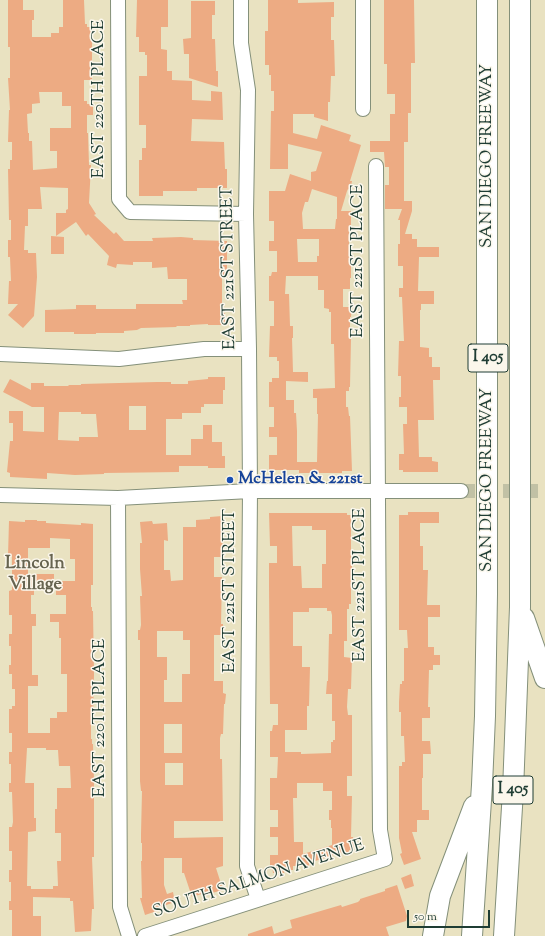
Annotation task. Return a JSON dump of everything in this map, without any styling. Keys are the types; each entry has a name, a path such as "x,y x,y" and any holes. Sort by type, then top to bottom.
{"highway":[{"name":"SAN DIEGO FREEWAY","path":"472,936 482,785 488,524 487,0"},
{"path":"483,752 497,716 498,673 501,297 499,0"},
{"path":"506,0 509,280 506,612 519,644"},
{"name":"SAN DIEGO FREEWAY","path":"504,936 513,791 520,607 520,0"},
{"path":"520,607 545,678"},
{"path":"433,936 440,896 482,785"}],"street":[{"name":"EAST 220TH PLACE","path":"118,0 119,199 130,212 246,214"},
{"name":"EAST 221ST STREET","path":"241,0 241,43 248,90 246,214 250,349 247,866 258,899"},
{"path":"363,0 363,109"},
{"name":"EAST 221ST PLACE","path":"376,166 380,830 385,859"},
{"path":"0,354 119,359 204,349 250,349"},
{"path":"0,495 118,498 250,491 461,491"},
{"name":"EAST 220TH PLACE","path":"118,498 120,907 129,936"},
{"name":"SOUTH SALMON AVENUE","path":"145,936 385,859"}],"building":[{"path":"8,0 23,0 23,10 34,10 34,20 32,20 32,37 51,37 51,33 59,33 59,27 63,27 63,0 84,0 85,24 87,24 87,27 92,27 92,80 84,80 84,101 87,101 87,104 93,104 93,115 87,115 87,133 89,165 91,165 89,203 96,214 94,215 114,234 116,232 124,241 153,241 152,238 181,237 193,238 193,240 227,241 227,277 222,277 222,313 225,313 225,325 208,324 141,328 137,330 124,331 124,333 74,334 74,332 45,332 45,310 76,309 76,305 96,305 96,309 136,309 136,304 183,304 182,300 187,300 187,279 168,279 167,267 152,268 152,262 133,262 133,265 117,264 116,268 107,265 109,256 88,234 86,236 76,222 56,236 56,213 66,213 66,210 68,209 68,188 40,187 42,209 28,209 28,226 25,226 24,250 28,250 28,253 36,253 37,277 34,316 23,328 8,315 18,304 8,304 9,281 11,281 10,257 8,257 8,240 11,240 11,220 9,220 8,169 10,169 10,160 12,160 12,142 8,142 10,110 8,78 10,78 10,47 8,47","holes":["39,92 62,92 62,106 71,106 71,128 50,128 50,151 57,151 57,168 33,170 32,141 29,141 27,114 32,113 32,104 40,103"]},
{"path":"137,0 168,0 168,27 161,27 161,49 167,50 167,71 172,71 172,80 192,81 192,100 211,101 211,91 222,92 223,120 192,119 191,141 224,142 225,169 227,169 227,188 197,188 197,191 163,191 163,196 139,196 139,160 142,160 142,148 146,148 146,125 139,125 139,76 147,76 147,55 145,55 145,52 139,52 139,37 136,37"},
{"path":"268,0 298,0 298,3 334,2 334,17 331,17 331,40 334,40 335,76 331,76 330,102 328,102 328,121 314,117 314,114 293,114 293,133 317,139 321,125 351,135 349,141 361,145 350,181 352,181 350,190 348,189 347,191 341,211 351,211 349,252 351,252 351,278 350,289 343,289 343,307 352,307 350,317 350,387 349,391 346,391 346,407 348,407 350,416 352,471 342,471 342,473 299,473 299,470 269,470 269,455 277,455 277,437 269,437 269,427 274,427 274,407 269,407 269,382 272,382 272,378 279,378 279,361 277,361 277,357 269,357 270,326 274,326 274,301 269,301 269,276 271,276 272,272 277,272 277,251 269,251 269,241 274,241 274,221 269,221 269,191 285,191 290,174 311,181 311,172 316,171 322,152 288,144 288,169 270,169 271,111 274,111 274,91 271,91 271,75 269,75 269,65 265,65 265,31 268,31","holes":["312,189 337,197 337,219 335,229 303,229 302,213 305,202 308,202","297,239 319,239 319,256 317,256 317,262 298,262","286,276 318,276 318,290 324,290 324,308 329,309 329,312 331,312 331,344 334,344 335,388 313,389 313,398 317,398 318,414 317,462 297,462 296,413 294,413 294,400 286,400 286,381 308,382 308,372 293,372 293,326 290,326 289,294 285,294"]},
{"path":"384,0 414,0 415,63 411,63 411,113 408,113 408,142 404,142 404,201 412,201 412,211 405,234 412,234 412,239 417,239 417,247 439,247 439,257 419,257 418,291 434,291 434,304 421,304 420,347 429,348 429,357 432,357 432,367 440,367 440,380 433,380 434,420 418,420 419,457 432,457 432,461 438,462 438,472 403,472 403,470 399,470 399,454 404,454 403,424 407,424 407,407 399,407 399,397 401,397 401,376 398,376 399,341 404,341 402,297 399,297 399,288 403,288 403,266 398,266 400,220 398,220 402,209 385,209 385,185 389,185 389,167 385,167 384,152 370,152 370,141 390,141 390,114 395,114 395,94 387,94 387,64 384,64"},
{"path":"191,1 215,1 215,15 212,15 212,39 215,39 218,87 189,78 189,54 184,54 183,39 191,38"},
{"path":"51,236 64,237 64,254 51,254"},
{"path":"208,377 225,377 223,404 204,404 204,407 201,407 201,413 182,413 182,419 166,419 166,455 191,455 191,439 203,439 203,425 212,425 212,442 222,442 222,456 225,456 225,468 208,468 208,466 179,466 179,472 75,475 47,473 47,479 10,477 10,473 7,472 10,441 13,441 13,423 9,423 9,411 23,411 23,431 44,432 44,407 32,407 3,392 10,379 31,390 31,383 44,383 44,386 157,382 188,384 188,381 208,379","holes":["129,406 146,406 146,430 129,430","59,412 96,414 98,437 79,437 79,441 58,440"]},
{"path":"408,512 439,512 439,523 420,523 420,546 423,546 423,570 428,570 427,605 440,605 440,617 428,617 428,647 434,647 434,655 440,655 440,665 433,665 433,670 429,670 428,707 430,707 430,718 422,718 422,741 430,741 431,754 423,754 422,778 422,810 429,810 429,820 417,820 417,832 412,832 421,859 404,865 400,854 402,853 399,838 399,766 402,766 402,762 405,762 404,736 401,736 401,712 399,712 399,702 400,684 404,681 404,648 408,648 407,630 399,630 399,515 408,515"},
{"path":"269,513 347,513 347,515 351,515 351,564 352,568 354,568 354,578 351,578 351,604 349,604 349,609 347,609 347,641 344,641 344,657 352,658 351,689 348,689 347,707 348,715 352,715 352,776 347,776 347,796 352,796 351,837 353,837 354,850 349,850 349,852 343,852 309,863 309,866 293,866 293,870 285,870 284,873 273,873 272,866 270,866 270,855 278,855 278,837 270,837 270,827 278,827 278,810 270,810 270,778 277,778 278,757 270,757 270,731 272,731 273,725 278,725 278,704 270,704 269,563 277,563 277,546 270,546","holes":["292,526 312,526 312,530 326,530 326,564 322,564 322,588 302,588 301,566 293,566","309,608 327,608 327,611 331,611 332,615 332,634 329,634 328,681 326,694 332,694 332,721 335,721 335,740 331,742 331,753 301,754 301,752 285,752 285,730 307,730 310,667 302,667 302,646 293,646 293,612 309,612","297,783 323,783 323,791 332,791 332,810 329,810 329,820 331,820 332,828 332,845 303,854 303,842 294,842 293,798 297,798"]},
{"path":"222,516 223,532 223,557 214,557 214,577 222,577 221,624 223,624 223,635 214,635 214,681 223,681 223,693 226,694 224,704 223,734 221,734 220,738 220,759 222,759 223,821 174,821 174,838 223,837 223,866 216,868 223,890 212,893 211,891 192,897 184,873 182,873 182,858 164,858 164,885 167,894 173,892 175,902 157,908 157,911 145,915 140,898 142,898 142,791 140,781 140,640 138,640 138,630 140,630 141,625 140,596 142,596 140,543 142,543 140,522 152,521 153,524 167,523 168,541 164,540 164,570 170,570 171,581 183,580 183,527 196,527 196,520 210,519 210,517","holes":["157,631 183,631 183,640 190,640 190,674 182,674 182,702 164,702 164,680 167,680 167,657 157,657","164,724 182,724 182,753 164,753","165,763 183,763 183,785 165,785"]},
{"path":"25,520 37,520 46,521 46,523 81,525 81,523 93,524 93,585 91,585 91,607 93,611 94,674 91,739 93,744 94,780 94,857 92,857 94,909 92,909 91,931 75,932 73,901 70,901 70,898 33,897 33,916 41,916 41,936 12,936 12,910 9,910 9,901 11,901 11,882 9,882 9,870 12,870 12,851 9,851 9,827 12,827 13,822 12,792 9,792 9,783 11,783 11,764 9,764 9,752 12,752 12,733 9,733 9,709 12,709 12,706 15,706 15,689 12,689 12,674 9,674 9,665 11,665 11,646 9,646 9,634 12,634 12,615 9,615 9,591 12,590 12,556 8,556 9,521 25,522","holes":["50,538 70,539 70,559 75,559 75,581 56,581 56,595 66,595 66,614 50,614 50,622 59,622 59,638 61,638 61,674 67,674 67,712 57,712 57,718 50,718 50,733 28,733 28,686 38,686 38,675 32,675 32,626 36,626 36,614 31,614 31,595 34,595 34,587 54,586 54,574 28,574 28,548 50,548","27,748 46,748 46,750 58,750 59,766 70,766 71,788 57,788 55,833 61,833 61,861 57,861 58,886 53,886 53,889 31,889 31,886 27,886 28,832 36,831 36,818 34,818 34,783 25,783"]},
{"path":"411,874 414,886 405,889 401,878"},
{"path":"397,885 407,916 406,921 386,927 389,936 248,936 248,934 272,926 274,934 292,928 290,920 341,905 342,907 358,902 360,899 385,891 385,889"}],"tunnel":[{"path":"461,491 545,491"}],"place":[{"name":"McHelen & 221st","path":"230,480"}],"district":[{"name":"Lincoln Village","path":"35,575"}]}
